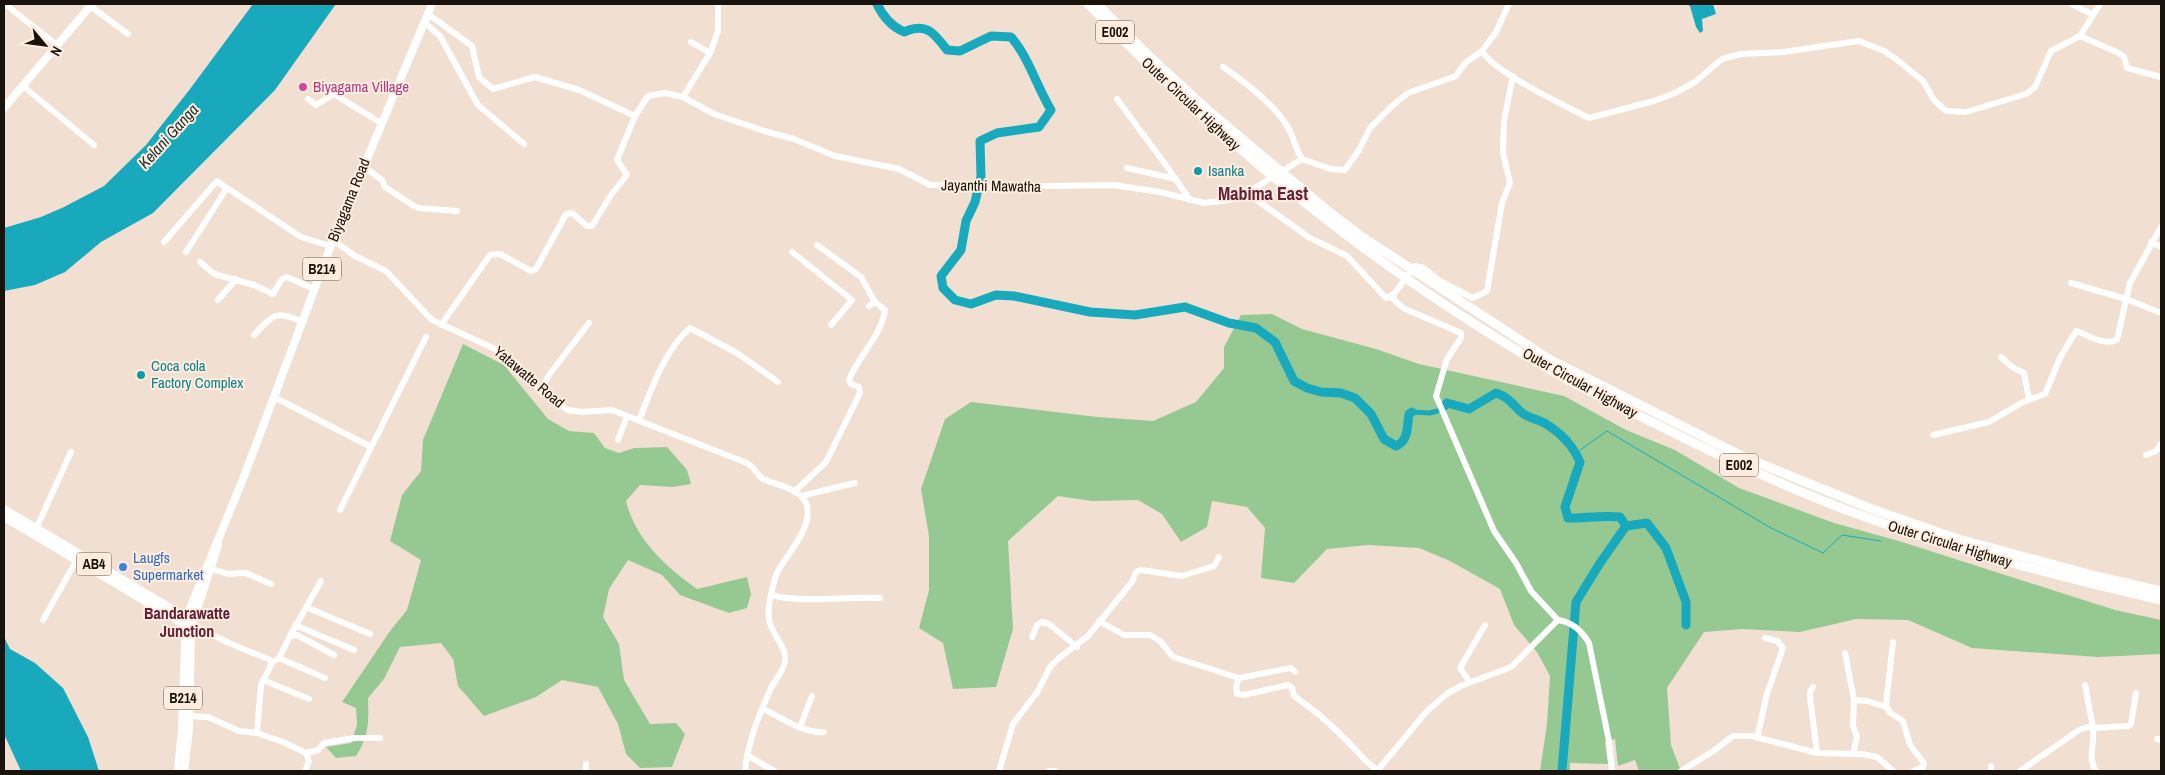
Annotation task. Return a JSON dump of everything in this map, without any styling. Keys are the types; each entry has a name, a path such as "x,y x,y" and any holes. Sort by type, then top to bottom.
{"highway":[{"name":"Outer Circular Highway","path":"1088,4 1144,56 1358,240 1420,287 1545,366 1739,465 1858,515 1952,546 2091,585 2161,600"},
{"name":"Outer Circular Highway","path":"1097,4 1144,56"},
{"name":"Outer Circular Highway","path":"1358,240 1549,359 1744,457 1830,493 1955,538 2096,576 2161,591"}],"main road":[{"name":"Biyagama Road","path":"189,623 212,569 220,538 332,243 432,4"},
{"path":"4,108 91,5"},
{"name":"AB4","path":"4,509 78,558"},
{"name":"AB4","path":"4,517 189,623"},
{"name":"Biyagama Road","path":"189,623 211,553 220,538"},
{"name":"B214","path":"184,771 189,623"},
{"name":"B214","path":"178,771 186,716"}],"street":[{"path":"5,4 58,46"},
{"path":"683,98 710,53 718,31 718,4"},
{"path":"1223,67 1245,82 1282,119 1302,159 1331,169 1345,170 1359,150 1370,128 1393,105 1408,94 1456,76 1465,63 1482,51 1496,32 1509,4"},
{"path":"2072,4 2093,15"},
{"path":"1482,51 1487,59 1513,76 1589,118 1654,101 1675,93 1696,82 1722,60 1741,54 1784,52 1859,40 1884,51 1896,59 1923,81 1934,100 1946,110 1966,112 2026,94 2035,87 2051,51 2080,36 2100,4"},
{"path":"91,5 128,34"},
{"path":"426,18 472,46 479,77 493,89 502,88 517,81 535,77 579,90 635,116"},
{"path":"426,18 440,36 478,105 524,144"},
{"path":"2080,36 2119,53 2124,57 2127,68 2161,77"},
{"path":"691,42 710,53"},
{"path":"1251,190 1258,201 1310,238 1347,256 1386,298 1394,294 1415,266 1424,268 1440,281 1473,298 1487,291 1502,203 1510,183 1503,152 1504,122 1513,76"},
{"path":"23,86 94,145"},
{"name":"Jayanthi Mawatha","path":"441,325 490,255 500,254 531,271 536,269 566,214 572,213 587,226 592,226 611,195 628,175 617,160 635,116 648,96 665,93 683,98 714,114 794,139 835,156 899,169 930,185 1114,185 1167,194 1204,203 1230,200 1251,190 1302,159"},
{"path":"308,99 316,105 334,94 381,123"},
{"path":"1117,99 1190,200"},
{"path":"363,166 382,180 386,187 414,206 457,211"},
{"path":"1127,168 1176,179"},
{"path":"164,242 217,181 228,189 186,252"},
{"name":"Yatawatte Road","path":"228,189 302,237 332,243 386,271 432,320 504,353 518,365 540,391 557,403 575,412 607,409 666,430 747,463 752,466 761,478 801,496"},
{"path":"1933,435 1989,422 2029,399 2045,394 2060,358 2076,331 2104,341 2112,342 2117,340 2130,283 2161,226"},
{"path":"2151,242 2161,247"},
{"path":"794,492 826,462 860,393 859,388 851,384 849,380 884,317 885,310 872,304 861,277 817,245"},
{"path":"792,252 852,300 831,325"},
{"path":"200,262 214,274 236,279 272,294 282,279 287,277 314,289"},
{"path":"218,300 236,279"},
{"path":"2071,283 2126,299 2161,313"},
{"path":"1394,294 1393,299 1403,308 1461,333 1447,359 1436,396 1494,531 1516,563 1531,591 1561,620 1583,632 1588,643 1607,731 1612,771"},
{"path":"254,334 268,319 278,315 287,315 302,322"},
{"path":"540,391 589,323"},
{"path":"638,421 664,363 683,334 690,328 737,352 778,382"},
{"path":"340,510 426,337"},
{"path":"2001,357 2012,367 2024,373 2029,399"},
{"path":"274,397 371,447"},
{"path":"618,440 627,416"},
{"path":"2146,455 2156,451 2161,444"},
{"path":"36,529 71,452"},
{"path":"744,771 752,731 771,688 785,663 785,652 769,619 771,595 778,571 794,549 807,518 806,503 801,496 856,483"},
{"path":"999,771 1013,724 1038,692 1050,668 1058,658 1076,647 1088,636 1132,582 1136,572 1141,570 1182,576 1214,566 1219,557"},
{"path":"43,620 78,558"},
{"path":"212,569 228,574 246,573 270,584"},
{"path":"257,733 258,705 271,662 279,658 321,581"},
{"path":"771,595 820,600 862,597 880,598"},
{"path":"306,607 370,634"},
{"path":"1239,678 1236,687 1237,694 1242,695 1288,685 1292,688 1294,696 1325,719 1351,744 1360,756 1378,771 1427,711 1448,693 1511,666 1561,620"},
{"path":"1099,621 1124,635 1150,635 1160,641 1173,657 1239,678 1290,668 1295,672"},
{"path":"1032,637 1037,626 1042,622 1049,624 1076,647"},
{"path":"189,623 229,643 268,658 271,662"},
{"path":"1470,682 1460,668 1485,625"},
{"path":"295,626 354,650"},
{"path":"290,636 297,635 334,655"},
{"path":"1757,738 1767,694 1783,648 1777,641 1765,638"},
{"path":"1893,642 1886,707 1889,712 1903,721 1910,745 1924,763 1924,766 1914,771"},
{"path":"1845,653 1854,700 1854,726 1857,737 1853,754"},
{"path":"279,658 325,678"},
{"path":"264,680 309,699"},
{"path":"2085,685 2093,728 2092,766 2096,771"},
{"path":"1814,686 1810,692 1817,753"},
{"path":"2020,771 2079,730 2088,726 2093,728 2128,726 2131,724 2136,693"},
{"path":"800,726 812,696"},
{"path":"1854,700 1867,701 1886,707"},
{"path":"763,709 816,733 824,732"},
{"path":"186,716 208,718 239,731 257,733 306,753 318,750 324,742 380,738"},
{"path":"1680,771 1712,752 1733,736 1757,738 1817,753 1877,757 1893,771"},
{"path":"305,771 309,761 306,753"},
{"path":"747,755 774,771"},
{"path":"586,764 586,771"},
{"path":"1049,771 1055,771"}],"green space":[{"path":"1272,314 1302,329 1376,349 1419,364 1564,396 1626,430 1675,450 1739,488 1834,523 1899,541 2115,610 2161,620 2161,654 2098,657 1972,648 1908,620 1856,619 1800,632 1742,629 1704,632 1667,688 1671,745 1681,771 1639,771 1635,760 1618,766 1615,739 1605,742 1608,764 1570,763 1570,771 1540,771 1547,724 1550,676 1537,652 1514,625 1500,589 1450,561 1419,548 1368,545 1327,549 1294,583 1261,578 1265,528 1247,507 1212,501 1207,527 1181,542 1162,514 1138,500 1092,501 1058,496 1008,541 1013,629 996,687 953,689 943,643 919,628 929,590 929,536 921,489 945,419 971,402 1097,417 1153,421 1196,402 1224,368 1224,347 1241,315"},
{"path":"463,344 504,365 548,419 569,431 594,433 605,448 619,453 634,448 667,447 687,470 691,484 673,487 640,485 626,501 630,515 644,540 663,562 697,589 747,577 751,594 747,608 729,613 680,595 662,575 628,560 609,589 603,617 619,644 624,680 650,724 676,723 685,734 672,767 640,768 626,754 618,724 598,687 562,680 536,697 484,716 458,686 453,659 441,643 400,647 384,679 368,698 366,735 356,756 336,758 326,747 351,743 357,725 356,708 342,702 390,631 407,610 421,560 390,541 402,495 421,471 423,440"}],"water":[{"name":"Kelani Ganga","path":"253,4 336,4 275,90 153,213 101,242 65,272 35,285 4,291 4,228 41,217 104,186 146,145"},
{"path":"1686,4 1713,4 1716,14 1702,19 1703,31 1700,33 1696,27 1690,6"},
{"path":"4,637 10,649 35,663 63,688 88,737 99,771 21,771 4,734"}],"waterway":[{"path":"877,4 885,17 895,27 904,32 919,28 929,31 934,34 947,50 960,51 991,36 1011,37 1027,62 1051,110 1039,127 997,133 980,141 981,176 975,202 966,221 961,250 941,276 943,288 955,300 971,304 996,295 1014,296 1090,312 1135,315 1185,307 1229,323 1256,328 1275,342 1294,381 1307,388 1321,392 1341,393 1355,398 1371,414 1384,439 1396,446 1405,437 1409,414 1412,412"},
{"path":"1442,408 1447,403 1469,409 1496,393 1510,401 1524,414 1543,422 1557,431 1566,440 1580,462 1565,507 1568,518 1620,517 1626,526 1576,602 1562,771"},
{"path":"1412,412 1430,413 1437,411"},
{"path":"1576,453 1607,431 1771,528 1823,553 1842,535 1881,541"},
{"path":"1626,526 1647,523 1666,548 1686,602 1686,625"}],"place":[{"name":"Biyagama Village","path":"303,87"},
{"name":"Isanka","path":"1198,171"},
{"name":"Coca cola Factory Complex","path":"141,375"},
{"name":"Laugfs Supermarket","path":"123,567"}],"district":[{"name":"Mabima East","path":"1263,194"},
{"name":"Bandarawatte Junction","path":"187,622"}]}
